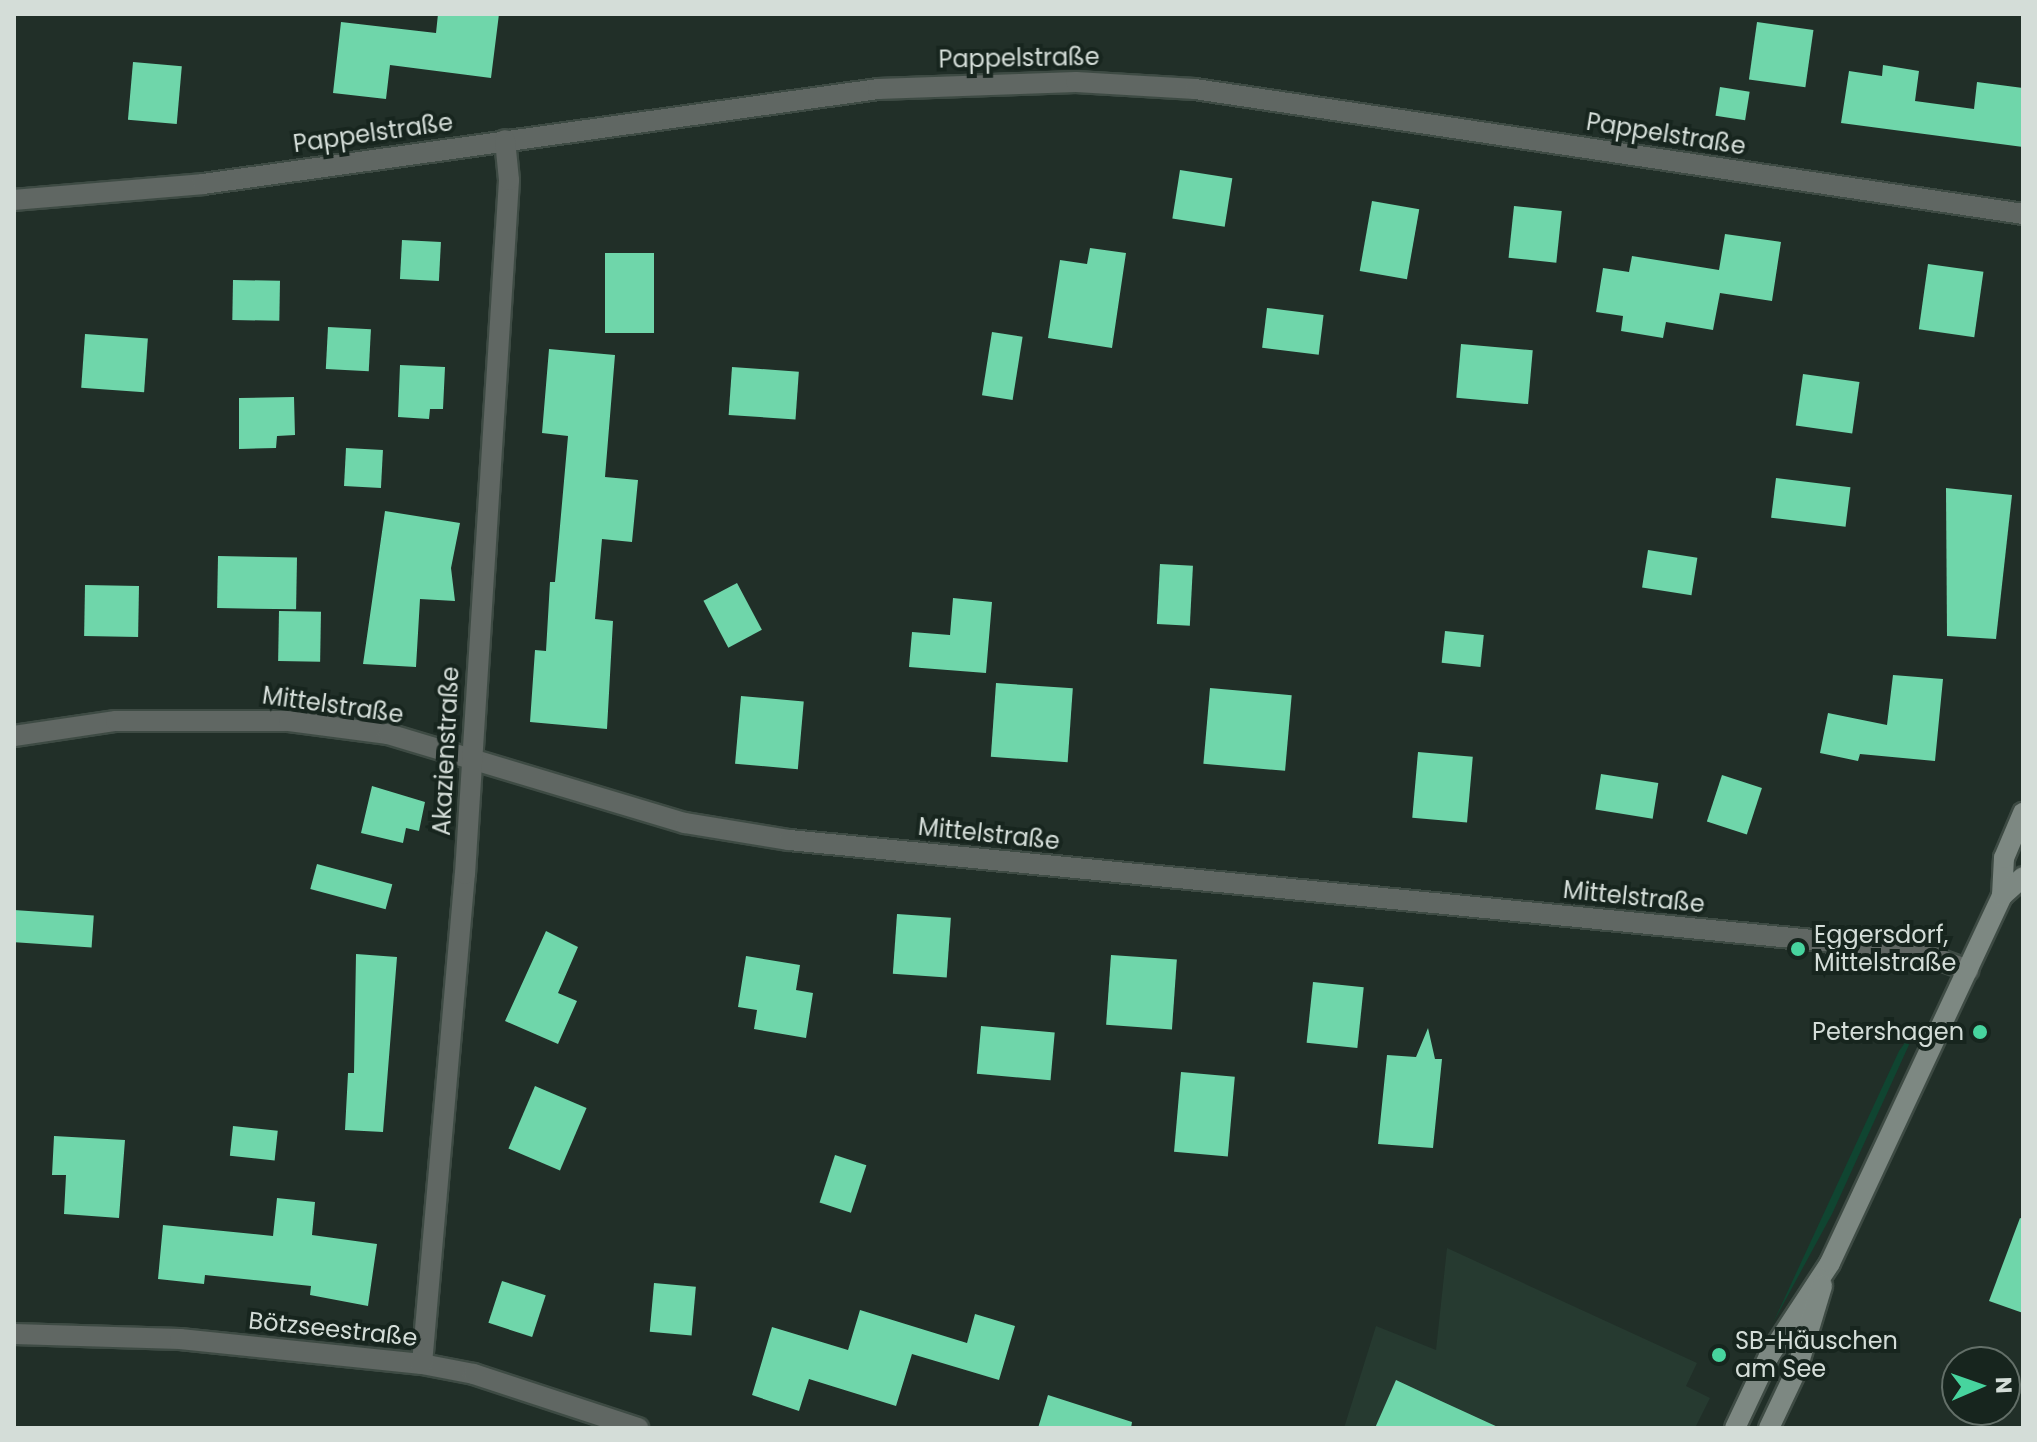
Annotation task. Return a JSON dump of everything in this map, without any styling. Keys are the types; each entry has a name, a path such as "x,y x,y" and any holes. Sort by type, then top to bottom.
{"main road":[{"path":"1769,1428 1797,1369 1830,1263 2002,896 2004,858 2023,813"},
{"path":"2002,896 2023,877"},
{"path":"1735,1428 1769,1356 1830,1263"}],"street":[{"name":"Pappelstraße","path":"14,200 203,184 878,89 1140,83 2023,214"},
{"name":"Akazienstraße","path":"422,1364 472,759 509,180 505,140"},
{"name":"Mittelstraße","path":"14,736 116,721 289,721 388,734 685,823 789,840 1914,950 1968,970"},
{"name":"Bötzseestraße","path":"14,1334 180,1339 422,1364 474,1374 638,1428"}],"shaded area":[{"path":"1447,1248 1697,1363 1686,1386 1710,1398 1695,1428 1344,1428 1376,1326 1436,1350"}],"green space":[{"path":"1918,1025 1832,1214 1773,1323 1899,1051"}],"building":[{"path":"438,14 499,14 491,78 390,65 386,99 333,93 341,22 436,33"},
{"path":"1757,22 1813,30 1805,87 1749,79"},
{"path":"133,62 182,66 177,124 128,120"},
{"path":"1883,65 1919,71 1915,101 1974,109 1977,82 2023,88 2023,147 1841,123 1849,71 1882,76"},
{"path":"1720,87 1750,92 1745,120 1715,116"},
{"path":"1180,170 1232,178 1225,227 1172,218"},
{"path":"1372,201 1419,209 1407,279 1360,271"},
{"path":"1514,206 1562,211 1556,263 1509,258"},
{"path":"1725,234 1781,242 1772,301 1720,293 1713,330 1666,322 1663,338 1621,331 1623,316 1596,312 1603,268 1629,272 1632,256 1719,270"},
{"path":"402,240 441,242 439,281 400,279"},
{"path":"1090,248 1126,253 1112,348 1048,338 1060,260 1087,264"},
{"path":"605,253 654,253 654,333 605,333"},
{"path":"1928,264 1983,272 1974,337 1919,329"},
{"path":"233,280 280,281 279,321 232,320"},
{"path":"1267,308 1324,315 1319,355 1262,348"},
{"path":"328,327 371,329 369,371 326,369"},
{"path":"992,332 1023,337 1013,400 982,395"},
{"path":"85,334 148,338 144,392 81,388"},
{"path":"1461,344 1533,350 1528,404 1456,398"},
{"path":"549,349 615,355 605,477 638,480 632,542 602,539 595,619 613,621 607,729 530,722 535,650 546,651 550,582 555,582 568,436 542,433"},
{"path":"400,365 445,367 443,409 430,409 429,419 398,417"},
{"path":"732,367 799,372 795,420 729,415"},
{"path":"1803,374 1859,382 1852,433 1796,425"},
{"path":"294,397 295,435 277,436 276,448 239,449 239,398"},
{"path":"346,448 383,450 381,488 344,486"},
{"path":"1776,478 1850,487 1846,527 1771,518"},
{"path":"1946,488 2012,495 1996,639 1947,636"},
{"path":"385,511 460,523 451,568 455,601 420,599 416,667 363,664"},
{"path":"1648,550 1697,558 1691,595 1642,588"},
{"path":"218,556 297,557 296,609 217,608"},
{"path":"1160,564 1193,566 1190,626 1157,624"},
{"path":"737,583 762,630 728,648 703,601"},
{"path":"85,585 139,586 138,637 84,636"},
{"path":"953,598 992,602 986,673 909,667 912,632 950,635"},
{"path":"279,611 321,612 320,662 278,661"},
{"path":"1445,631 1484,635 1480,667 1442,663"},
{"path":"1893,675 1943,679 1935,761 1860,754 1858,761 1820,753 1828,713 1887,725"},
{"path":"996,683 1073,688 1068,762 991,757"},
{"path":"1210,688 1292,695 1285,771 1203,764"},
{"path":"741,696 804,701 798,769 735,764"},
{"path":"1418,752 1473,757 1467,823 1412,818"},
{"path":"1601,774 1658,783 1653,819 1595,810"},
{"path":"1722,775 1762,788 1747,835 1707,822"},
{"path":"372,786 425,802 419,831 406,828 403,843 361,833"},
{"path":"317,864 392,884 386,909 310,889"},
{"path":"14,910 94,916 92,948 14,942"},
{"path":"897,914 951,918 947,978 893,974"},
{"path":"546,931 578,947 558,993 577,1001 558,1044 505,1021"},
{"path":"356,954 397,957 383,1132 345,1130 348,1073 354,1073"},
{"path":"1111,955 1177,960 1172,1029 1106,1025"},
{"path":"746,956 800,965 796,990 813,993 806,1038 754,1029 757,1010 738,1007"},
{"path":"1313,982 1364,987 1357,1048 1307,1043"},
{"path":"981,1026 1055,1032 1051,1080 977,1074"},
{"path":"1428,1028 1435,1059 1442,1059 1433,1148 1378,1144 1387,1055 1416,1057"},
{"path":"1181,1072 1235,1077 1228,1156 1174,1152"},
{"path":"535,1086 587,1108 560,1170 508,1149"},
{"path":"233,1126 278,1131 275,1161 230,1156"},
{"path":"54,1136 125,1140 119,1218 64,1214 66,1175 52,1175"},
{"path":"835,1155 866,1165 851,1213 820,1203"},
{"path":"277,1198 315,1202 312,1235 377,1244 368,1306 310,1295 311,1286 205,1275 204,1284 158,1279 163,1225 273,1236"},
{"path":"2020,1218 2023,1219 2023,1313 1989,1301"},
{"path":"502,1281 546,1295 532,1337 488,1323"},
{"path":"654,1283 696,1287 692,1335 650,1332"},
{"path":"860,1310 967,1343 975,1314 1015,1326 999,1380 912,1354 896,1406 809,1379 799,1411 752,1395 772,1327 848,1350"},
{"path":"1396,1380 1441,1401 1500,1428 1375,1428"},
{"path":"1048,1395 1132,1422 1131,1428 1038,1428"}],"place":[{"name":"Eggersdorf, Mittelstraße","path":"1798,949"},
{"name":"Petershagen","path":"1980,1032"},
{"name":"SB-Häuschen am See","path":"1719,1355"}]}
